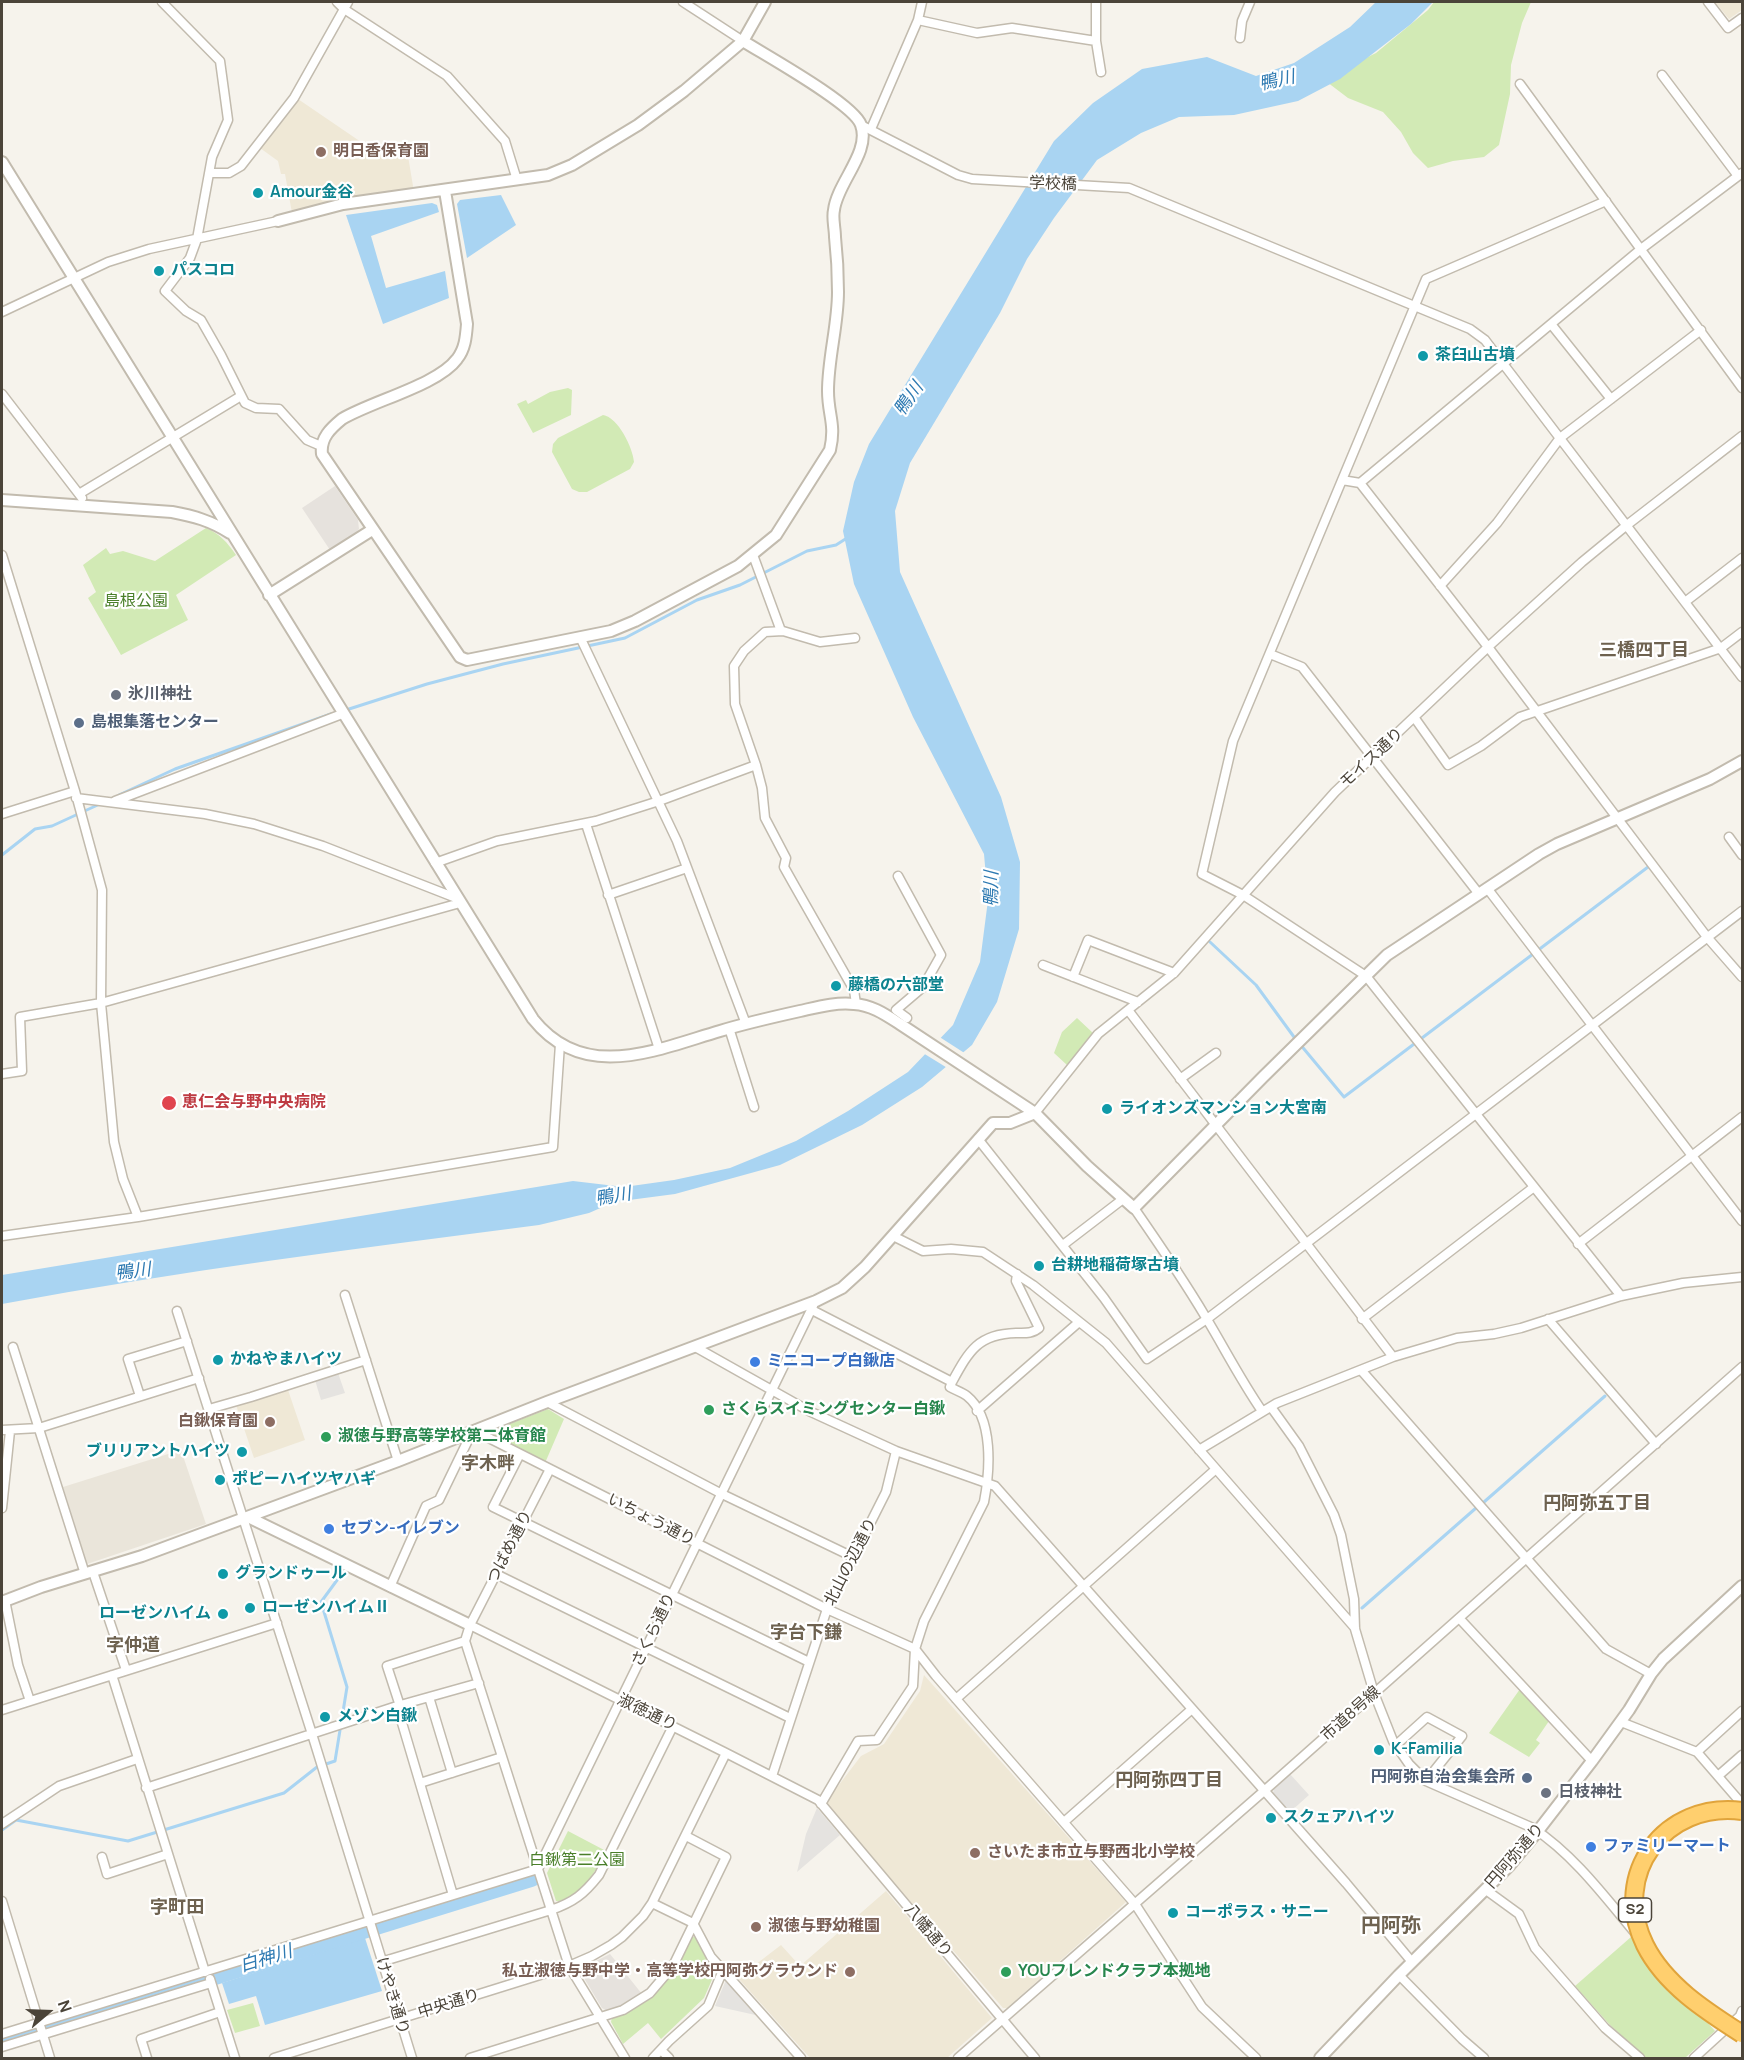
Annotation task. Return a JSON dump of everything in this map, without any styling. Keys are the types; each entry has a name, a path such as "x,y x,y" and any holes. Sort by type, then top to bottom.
{"highway":[{"name":"S2","path":"1743,1811 1709,1811 1691,1816 1670,1828 1658,1839 1644,1860 1636,1883 1634,1900 1641,1936 1658,1965 1683,1992 1743,2034"}],"street":[{"path":"162,2 220,61 228,120 212,157 197,239 190,258 165,291 186,311 201,320 245,404 256,408 279,409 307,440 321,446"},
{"path":"337,2 346,5 447,76 505,141 517,180"},
{"path":"684,2 838,101 866,127"},
{"path":"2,312 108,262 149,249 279,221 343,204 548,175 572,165 638,125 684,91 743,41 765,2"},
{"path":"445,191 467,324 461,353 449,368 432,379 342,419 327,433 321,446 325,461 460,657 467,660 610,631 634,621 738,566 753,555 776,534 830,450 833,423 828,393 829,366 837,322 838,292 833,212 836,199 861,147 866,127 918,20 921,2"},
{"path":"1096,2 1096,41 1101,72"},
{"path":"1240,38 1242,21 1250,2"},
{"path":"1708,2 1728,28 1743,18"},
{"path":"210,173 229,174 241,166 294,98 346,5"},
{"path":"918,20 977,33 1012,28 1096,41"},
{"path":"1360,483 1641,249 1740,175 1662,75"},
{"path":"1520,84 1743,388"},
{"name":"学校橋","path":"866,127 958,175 972,179 1129,188 1470,329 1485,340 1743,677"},
{"path":"2,162 342,714 533,1019 543,1031 560,1044 589,1055 608,1058 631,1056 729,1028 821,1006 856,1004 907,1023 1035,1113 1087,1166 1134,1208 1176,1268 1234,1369 1299,1446 1334,1515 1341,1535 1354,1599 1355,1629 1374,1693 1396,1745 1409,1764 1426,1781 1538,1831 1582,1870 1722,2032"},
{"path":"1606,201 1426,279 1233,741 1202,874 1244,895 1366,976 1621,1296"},
{"path":"1551,324 1611,399"},
{"path":"1440,586 1497,524 1560,438 1701,330"},
{"path":"2,394 87,506"},
{"path":"79,494 242,396"},
{"name":"モイス通り","path":"1035,1113 1098,1034 1174,973 1335,792 1488,647 1582,562 1743,436"},
{"path":"1342,480 1360,483 1537,711 1707,937 1743,977"},
{"path":"2,500 172,512 198,517 232,534"},
{"path":"269,595 372,530"},
{"path":"2,555 76,794 102,890 101,1003 118,1162 138,1217"},
{"path":"753,555 781,631"},
{"path":"1685,602 1743,558"},
{"path":"855,638 820,642 781,631 765,632 744,651 734,666 735,704 756,765 762,788 765,818 786,858 784,867 854,990 856,1004"},
{"path":"1414,717 1448,765 1481,746 1520,717 1721,648 1743,632"},
{"path":"580,637 659,801 746,1024"},
{"path":"1270,654 1302,667 1372,757 1593,1026 1743,1221"},
{"path":"114,801 342,714"},
{"path":"1134,1208 1387,955 1557,844 1710,779 1743,761"},
{"path":"435,863 497,841 586,824 659,801 756,765"},
{"path":"2,814 76,794 206,814 254,824 323,846 458,900"},
{"path":"586,824 659,1049"},
{"path":"1729,837 1743,855"},
{"path":"608,895 687,868"},
{"path":"898,876 941,955 923,987 896,1010 907,1023"},
{"path":"2,1074 22,1071 20,1017 101,1003 458,900"},
{"path":"978,1139 1063,1245 1148,1359 1207,1319 1743,910"},
{"path":"1073,977 1088,940 1174,973"},
{"path":"1042,965 1138,1002"},
{"path":"1128,1010 1393,1357"},
{"path":"729,1028 754,1107"},
{"path":"2,1236 138,1217 553,1147 560,1044"},
{"path":"1180,1079 1216,1053"},
{"path":"30,1701 18,1665 3,1601 246,1517 398,1461 547,1402 814,1306 842,1288 893,1236 993,1123 1010,1123 1035,1113"},
{"path":"1578,1244 1743,1117"},
{"path":"1362,1319 1534,1187"},
{"path":"1063,1245 1124,1199"},
{"path":"893,1236 923,1251 951,1249 983,1252 1033,1285 1106,1343 1355,1629"},
{"path":"821,1804 858,1741 877,1740 913,1686 915,1649 924,1621 984,1502 988,1483 985,1421 967,1396 950,1388 968,1354 975,1346 990,1337 1034,1332 1039,1328 1016,1281 1017,1274"},
{"path":"1199,1450 1267,1409 1393,1357 1457,1338 1494,1334 1621,1296 1683,1283 1743,1277"},
{"path":"345,1295 398,1461"},
{"path":"814,1306 952,1382"},
{"name":"さくら通り","path":"537,1869 814,1306"},
{"name":"けやき通り","path":"177,1311 246,1517 412,2058"},
{"path":"1548,1319 1656,1444"},
{"path":"977,1411 1079,1322"},
{"path":"141,1396 129,1359 187,1341"},
{"path":"13,1347 89,1573 126,1670"},
{"path":"697,1348 772,1392 896,1451 994,1486 1346,1882 1412,1962"},
{"path":"209,1409 366,1360"},
{"name":"市道8号線","path":"958,2058 1743,1367"},
{"path":"1361,1370 1606,1649 1651,1674"},
{"path":"2,1508 6,1430 39,1428 199,1378"},
{"path":"547,1402 722,1494 853,1557"},
{"path":"390,1587 426,1506 439,1500 473,1431"},
{"name":"いちょう通り","path":"473,1431 827,1609 915,1649"},
{"name":"北山の辺通り","path":"772,1776 827,1609 886,1492 896,1451"},
{"path":"520,1454 494,1507 809,1662"},
{"name":"つばめ通り","path":"465,1641 470,1625 550,1469"},
{"path":"956,1699 1216,1469"},
{"path":"246,1517 470,1625"},
{"path":"496,1574 790,1718"},
{"name":"円阿弥通り","path":"1320,2058 1399,1975 1486,1890 1538,1831 1592,1761 1621,1722 1651,1674 1674,1648 1743,1586"},
{"path":"1459,1618 1592,1761"},
{"path":"2,1710 277,1623"},
{"name":"淑徳通り","path":"470,1625 772,1776 818,1800 821,1804"},
{"path":"453,1895 387,1666 465,1641 569,1966 625,2058"},
{"path":"915,1649 1135,1904 1202,2007 1256,2058"},
{"path":"112,1675 146,1788 235,2058"},
{"path":"146,1788 398,1706 479,1683"},
{"path":"429,1697 452,1773"},
{"path":"1064,1822 1192,1709"},
{"path":"1696,1752 1743,1711"},
{"path":"1396,1745 1427,1717 1462,1736 1426,1781"},
{"path":"1621,1722 1696,1752 1743,1804"},
{"path":"381,1962 551,1910 569,1903 586,1891 599,1875 673,1726"},
{"name":"中央通り","path":"274,2058 569,1966 592,1956 622,1937 652,1903 726,1753"},
{"path":"1718,1776 1743,1755"},
{"path":"420,1783 502,1757"},
{"path":"2,1824 59,1786 137,1759"},
{"name":"八幡通り","path":"821,1804 1035,2058"},
{"path":"470,2058 601,2018 623,2010 650,1993 673,1966 726,1857 686,1836"},
{"path":"102,1857 107,1874 168,1854"},
{"path":"2,2034 537,1869"},
{"path":"1486,1890 1519,1914 1535,1948 1605,2028 1640,2058"},
{"path":"2,1901 50,2058"},
{"path":"652,1903 693,1923 711,1957 801,2058"},
{"path":"653,2058 708,2006 723,1970"},
{"path":"1399,1975 1484,2058"},
{"path":"2,2047 211,1982"},
{"path":"147,2058 141,2039 220,2012"},
{"path":"1694,2058 1743,2012"},
{"path":"661,2050 669,2058"}],"shaded area":[{"path":"1715,2 1742,2 1742,10 1729,19"},
{"name":"明日香保育園","path":"295,97 386,159 408,156 414,192 292,213 285,174 281,174 278,161 260,148"},
{"path":"335,486 358,520 359,529 330,550 302,508"},
{"path":"338,1373 345,1393 321,1400 315,1380"},
{"name":"白鍬保育園","path":"287,1387 305,1440 254,1458 236,1405"},
{"path":"181,1450 206,1524 87,1564 63,1487"},
{"name":"さいたま市立与野西北小学校","path":"924,1675 1126,1902 1007,2008 1003,2008 825,1803 861,1756 884,1744 920,1691"},
{"path":"1290,1774 1309,1795 1290,1812 1273,1794 1274,1788"},
{"path":"817,1808 840,1835 797,1872 806,1834"},
{"name":"私立淑徳与野中学・高等学校円阿弥グラウンド","path":"886,1891 992,2018 947,2058 810,2058 738,1978 781,1945 800,1966"},
{"path":"610,1954 642,1994 607,2011 602,2008 581,1973 582,1968"},
{"path":"726,1980 760,2016 715,2006"}],"green space":[{"path":"1434,2 1531,2 1522,23 1511,65 1510,94 1499,145 1484,157 1453,161 1428,168 1413,153 1401,132 1383,112 1348,98 1323,79 1376,53 1428,10"},
{"path":"568,388 572,390 571,415 533,433 517,404 526,400 528,404 550,392"},
{"path":"603,415 614,421 624,434 634,462 630,469 587,492 579,492 572,489 552,452 553,444 558,438"},
{"name":"島根公園","path":"206,528 223,539 236,555 176,595 188,620 121,655 88,598 96,592 83,565 106,548 110,554 123,551 155,561"},
{"path":"1077,1018 1093,1033 1067,1065 1054,1053 1062,1032"},
{"path":"548,1409 564,1419 545,1463 493,1437 494,1430"},
{"path":"1520,1689 1549,1721 1536,1740 1540,1743 1529,1757 1489,1733"},
{"name":"白鍬第二公園","path":"568,1831 606,1851 588,1881 561,1902 556,1901 547,1873"},
{"path":"691,1937 698,1937 718,1966 704,1998 661,2039 648,2023 623,2044 611,2022 612,2017 643,2003 661,1987"},
{"path":"1631,1937 1715,2031 1685,2058 1646,2058 1609,2024 1575,1986"},
{"path":"253,2003 260,2026 235,2033 227,2010"}],"water":[{"name":"鴨川","path":"1376,2 1433,2 1411,24 1340,79 1298,101 1234,115 1179,117 1141,133 1097,160 1027,259 1000,313 910,463 895,511 900,572 1001,797 1020,862 1019,929 997,1002 972,1045 922,1087 862,1125 780,1165 675,1194 614,1202 589,1213 539,1225 337,1251 2,1304 2,1275 573,1181 624,1187 674,1180 730,1168 796,1141 908,1072 953,1025 980,962 988,900 984,854 913,717 854,584 843,531 854,482 869,444 1054,141 1093,103 1142,69 1207,57 1256,76 1294,63 1350,27"},
{"path":"501,195 516,225 467,258 457,204 460,200"},
{"path":"432,203 437,205 439,212 371,236 386,288 445,271 449,298 383,324 346,215"},
{"path":"365,1938 382,1991 265,2025 256,1996 229,2004 222,1983"}],"pier":[{"path":"938,1036 966,1054 949,1069 923,1053"}],"waterway":[{"path":"346,710 427,684 503,664 625,638 697,600 740,585 807,551 836,545 847,538"},
{"path":"119,795 175,769 331,714"},
{"path":"2,855 35,829 52,826 102,803"},
{"path":"1210,942 1256,985 1294,1037 1344,1097 1648,867"},
{"path":"1484,1502 1605,1396"},
{"path":"1362,1608 1476,1508"},
{"path":"2,1830 16,1820 128,1841 284,1793 317,1767 335,1761 347,1687 321,1602 343,1572"},
{"name":"白神川","path":"2,2041 531,1877"}],"place":[{"name":"明日香保育園","path":"321,152"},
{"name":"Amour金谷","path":"258,193"},
{"name":"パスコロ","path":"159,271"},
{"name":"茶臼山古墳","path":"1423,356"},
{"name":"氷川神社","path":"116,695"},
{"name":"島根集落センター","path":"79,723"},
{"name":"藤橋の六部堂","path":"836,986"},
{"name":"恵仁会与野中央病院","path":"169,1103"},
{"name":"ライオンズマンション大宮南","path":"1107,1109"},
{"name":"台耕地稲荷塚古墳","path":"1039,1266"},
{"name":"かねやまハイツ","path":"218,1360"},
{"name":"ミニコープ白鍬店","path":"755,1362"},
{"name":"さくらスイミングセンター白鍬","path":"709,1410"},
{"name":"白鍬保育園","path":"270,1422"},
{"name":"淑徳与野高等学校第二体育館","path":"326,1437"},
{"name":"ブリリアントハイツ","path":"242,1452"},
{"name":"ポピーハイツヤハギ","path":"220,1480"},
{"name":"セブン-イレブン","path":"329,1529"},
{"name":"グランドゥール","path":"223,1574"},
{"name":"ローゼンハイムⅡ","path":"250,1608"},
{"name":"ローゼンハイム","path":"223,1614"},
{"name":"メゾン白鍬","path":"325,1717"},
{"name":"K-Familia","path":"1379,1750"},
{"name":"円阿弥自治会集会所","path":"1527,1778"},
{"name":"日枝神社","path":"1546,1793"},
{"name":"スクェアハイツ","path":"1271,1818"},
{"name":"ファミリーマート","path":"1591,1847"},
{"name":"さいたま市立与野西北小学校","path":"975,1853"},
{"name":"コーポラス・サニー","path":"1173,1913"},
{"name":"淑徳与野幼稚園","path":"756,1927"},
{"name":"私立淑徳与野中学・高等学校円阿弥グラウンド","path":"850,1972"},
{"name":"YOUフレンドクラブ本拠地","path":"1006,1972"}],"district":[{"name":"三橋四丁目","path":"1644,651"},
{"name":"字木畔","path":"488,1464"},
{"name":"円阿弥五丁目","path":"1597,1504"},
{"name":"字台下鎌","path":"806,1633"},
{"name":"字仲道","path":"133,1646"},
{"name":"円阿弥四丁目","path":"1169,1781"},
{"name":"字町田","path":"177,1908"},
{"name":"円阿弥","path":"1391,1926"}]}
